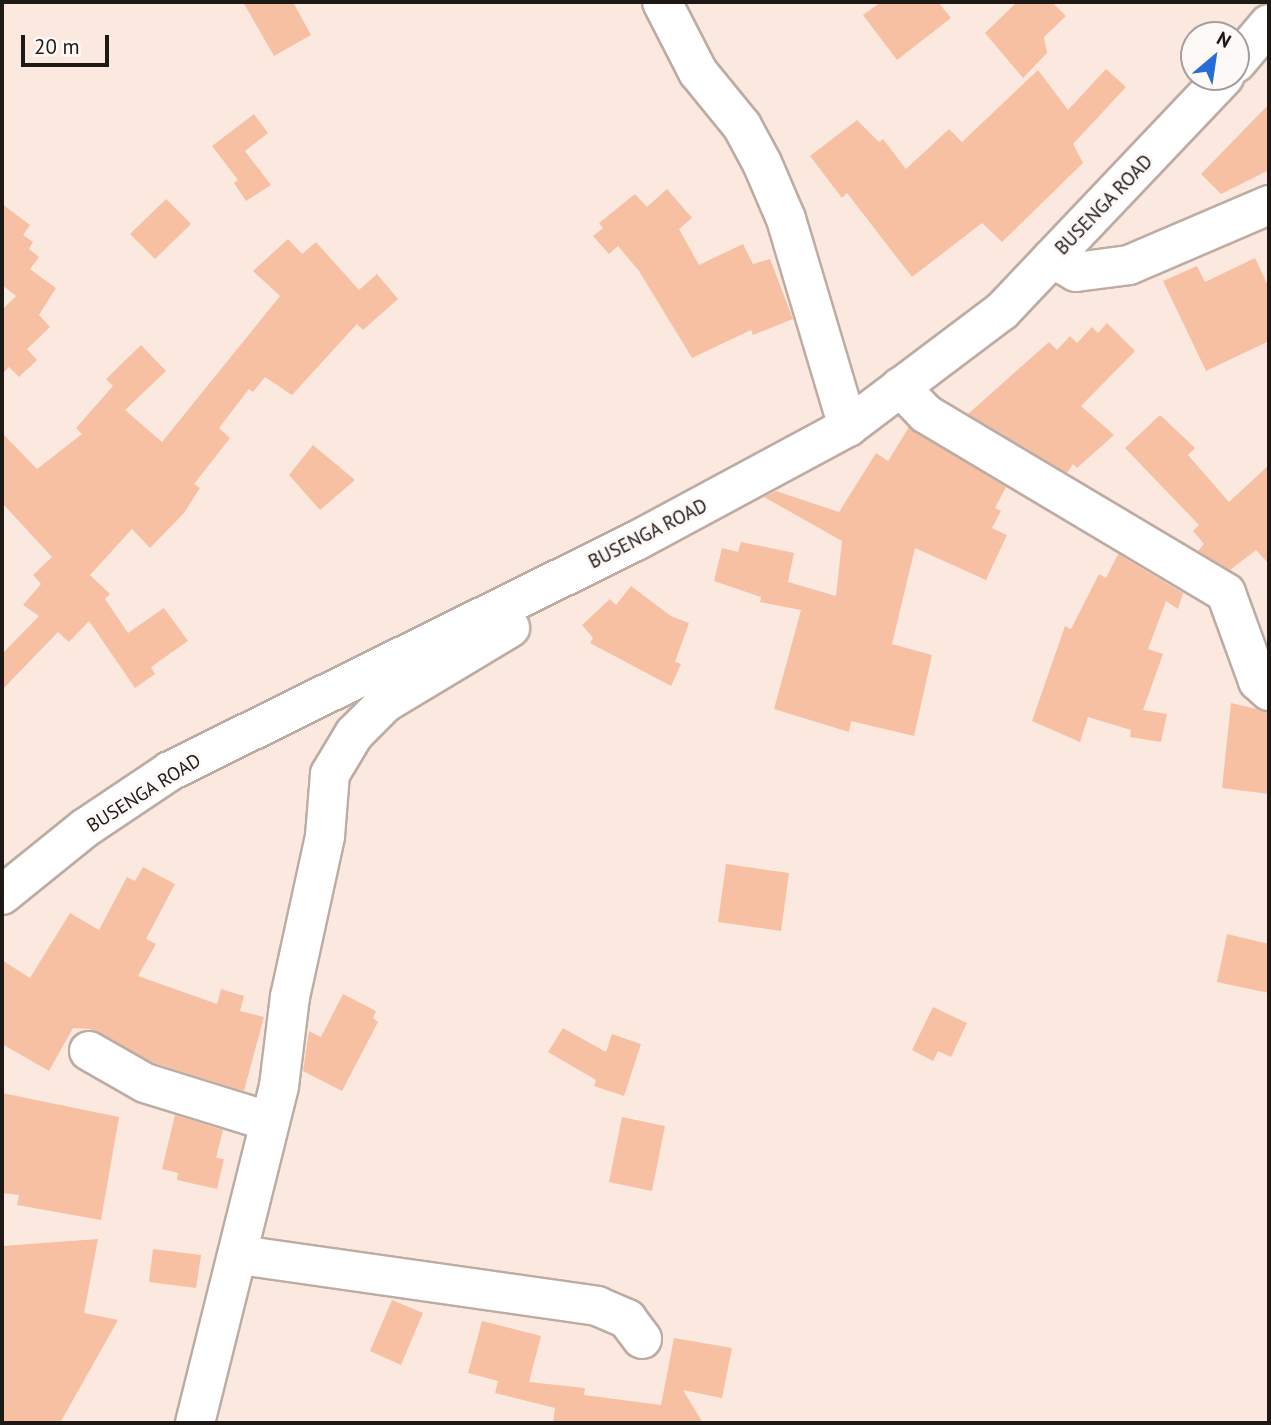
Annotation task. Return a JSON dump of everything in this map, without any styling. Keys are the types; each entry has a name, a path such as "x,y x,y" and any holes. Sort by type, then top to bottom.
{"street":[{"path":"662,2 698,72 742,126 762,163 786,219 848,427"},
{"path":"1250,46 1269,24"},
{"name":"BUSENGA ROAD","path":"2,895 85,828 170,772 566,575 848,427 1002,311 1211,91"},
{"path":"1052,258 1076,272 1129,265 1269,205"},
{"path":"901,387 926,414 1226,593 1258,681 1269,691"},
{"path":"195,1423 240,1255 268,1121 325,836 330,774 354,734 385,703 500,635 566,575"},
{"path":"89,1051 145,1083 268,1121"},
{"path":"240,1255 597,1306 627,1319 642,1339"}],"building":[{"path":"243,2 293,2 311,35 274,56"},
{"path":"881,2 938,2 951,18 897,60 863,15"},
{"path":"1017,2 1052,2 1066,16 1044,37 1047,53 1023,78 985,33"},
{"path":"1106,69 1126,87 1073,144 1083,163 1002,242 982,223 912,277 847,193 842,198 810,156 857,120 879,142 883,139 906,169 949,129 962,142 1038,70 1068,110"},
{"path":"1269,104 1269,170 1221,194 1201,174"},
{"path":"254,114 268,133 245,151 271,185 246,201 234,183 238,180 212,146"},
{"path":"667,189 692,218 679,229 699,265 743,244 753,264 770,259 793,319 753,335 751,330 692,358 639,271 618,246 609,254 593,236 603,228 599,223 635,194 647,207"},
{"path":"166,199 191,224 155,259 130,234"},
{"path":"2,204 30,225 23,235 33,242 29,249 39,257 30,269 56,288 39,315 50,327 27,349 37,360 19,377 9,367 2,374 2,310 16,296 2,285"},
{"path":"288,239 302,254 316,242 359,290 377,274 398,299 363,330 357,324 292,395 265,377 253,392 249,389 219,428 230,438 194,484 200,488 184,513 150,548 132,529 90,575 110,594 105,599 128,633 164,608 188,641 151,667 155,674 135,688 89,621 69,642 58,632 2,690 2,654 39,616 23,605 41,584 33,575 52,557 2,503 2,433 37,469 82,434 76,428 113,386 106,379 141,345 166,371 125,410 162,442 280,296 253,271"},
{"path":"1255,258 1269,288 1269,341 1206,371 1163,281 1197,266 1205,282"},
{"path":"1107,323 1135,351 1081,406 1114,435 1077,468 1073,464 1067,473 968,414 1049,342 1057,350 1070,336 1077,343 1092,327 1098,333"},
{"path":"1160,415 1195,448 1188,455 1229,502 1269,465 1269,564 1256,550 1230,570 1198,551 1204,544 1193,531 1199,525 1125,448"},
{"path":"909,427 1006,487 995,508 1001,511 992,528 1007,535 986,580 915,548 892,644 932,655 914,736 851,721 849,732 774,709 801,610 760,602 761,597 714,581 722,548 738,552 741,542 794,553 788,582 836,596 842,541 764,497 776,491 839,512 876,453 888,461"},
{"path":"313,445 355,480 320,510 289,475"},
{"path":"1118,554 1183,593 1178,609 1166,601 1148,649 1163,654 1143,710 1167,714 1161,742 1130,737 1131,730 1088,717 1080,742 1032,721 1065,626 1071,629 1099,574 1106,578"},
{"path":"631,586 671,616 689,623 675,662 681,664 671,686 590,643 593,638 582,625 610,599 616,605"},
{"path":"1231,703 1269,712 1269,794 1222,788"},
{"path":"726,864 789,873 781,931 718,922"},
{"path":"143,867 175,884 146,939 156,944 138,976 217,1004 221,989 244,996 240,1011 264,1017 244,1091 154,1063 90,1029 73,1028 49,1071 2,1044 2,960 30,978 70,913 99,930 127,877 135,881"},
{"path":"1227,934 1269,944 1269,993 1217,982"},
{"path":"343,994 376,1011 373,1018 378,1022 342,1091 303,1071 309,1031 321,1037"},
{"path":"933,1007 967,1023 951,1057 938,1051 933,1061 912,1050"},
{"path":"563,1028 606,1052 612,1034 641,1044 624,1096 594,1086 596,1080 548,1052"},
{"path":"2,1093 119,1117 101,1220 17,1205 19,1195 2,1193"},
{"path":"175,1115 223,1130 216,1158 224,1159 217,1189 177,1180 178,1173 162,1169"},
{"path":"622,1117 665,1126 652,1191 609,1182"},
{"path":"98,1239 84,1313 118,1320 60,1423 2,1423 2,1246"},
{"path":"153,1249 201,1255 196,1288 149,1282"},
{"path":"392,1300 423,1313 401,1365 370,1351"},
{"path":"482,1321 541,1336 529,1382 585,1388 584,1395 661,1405 674,1338 732,1348 722,1398 683,1390 703,1423 553,1423 555,1408 495,1393 498,1381 468,1373"}]}
